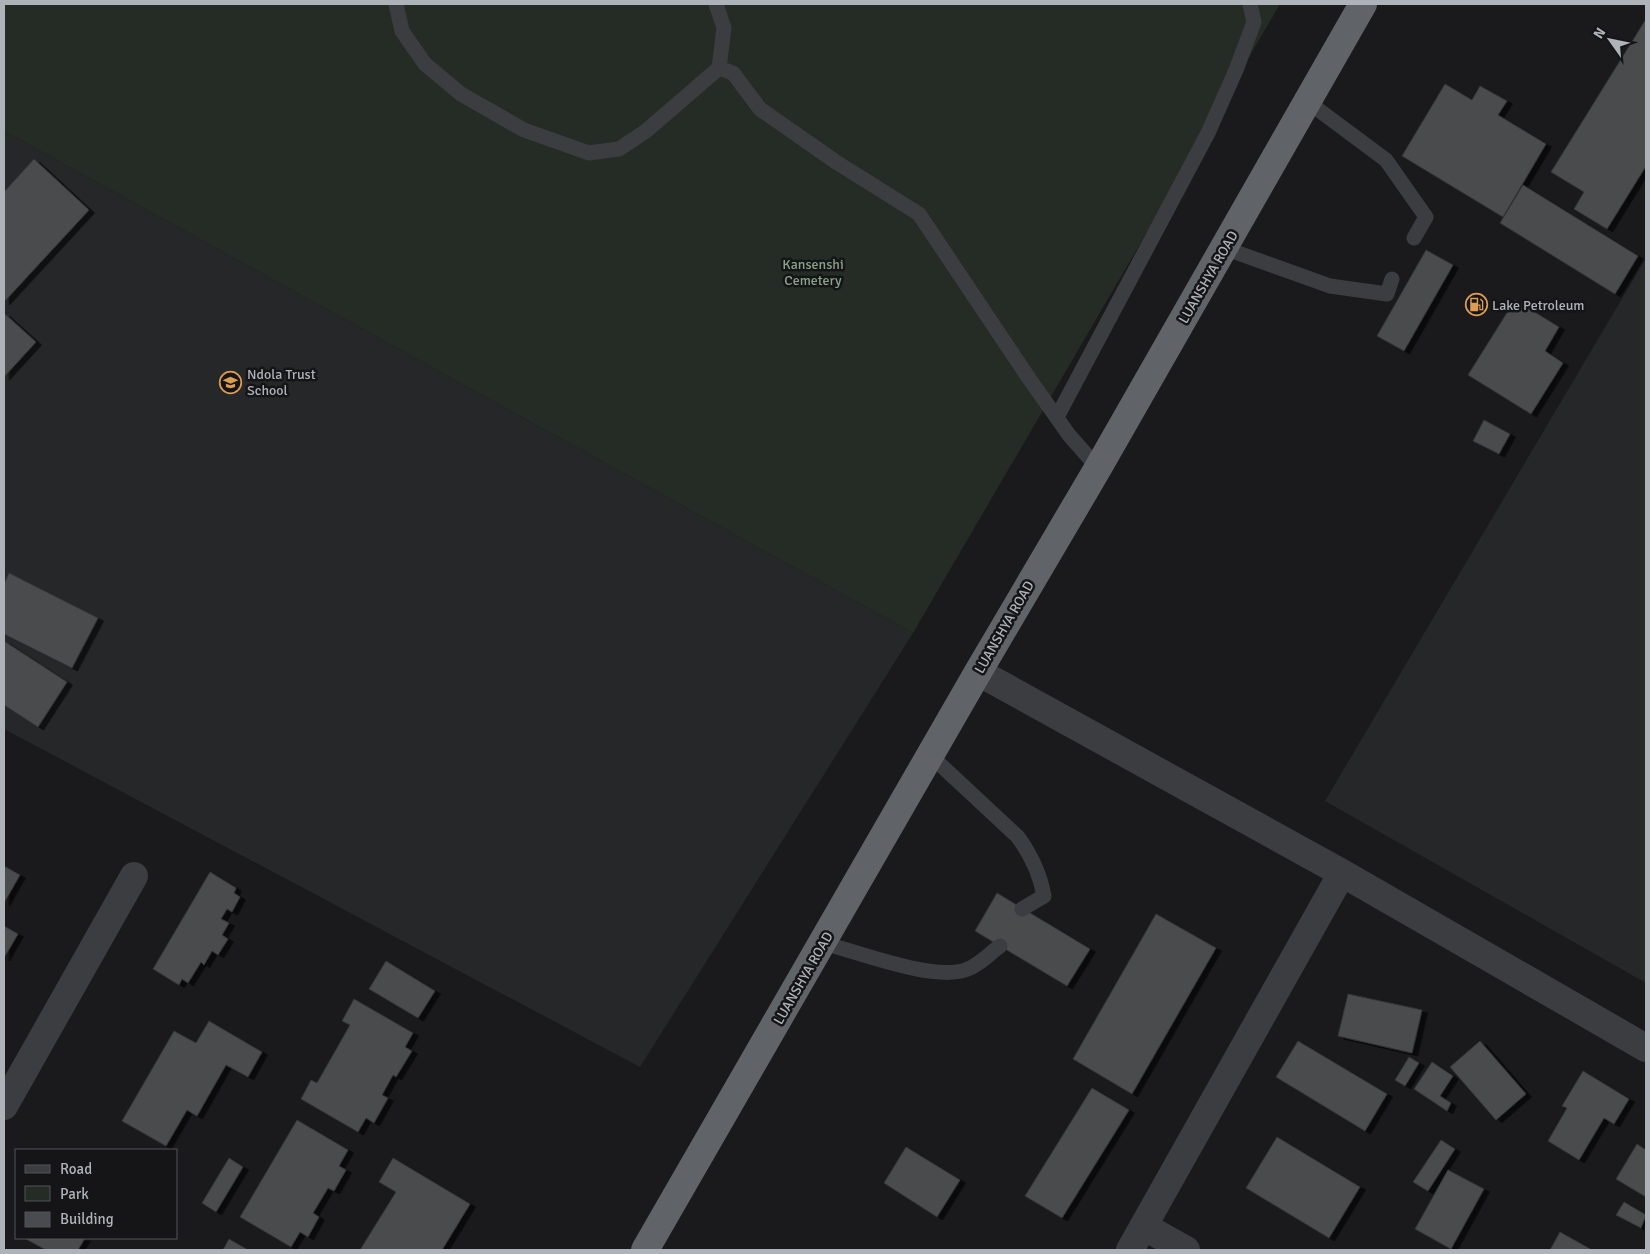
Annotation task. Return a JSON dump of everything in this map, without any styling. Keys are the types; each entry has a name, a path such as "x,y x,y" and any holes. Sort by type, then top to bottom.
{"highway":[{"name":"LUANSHYA ROAD","path":"645,1250 978,672 1098,468 1363,4"}],"street":[{"path":"978,672 1342,873 1646,1048"},
{"path":"1130,1250 1145,1227 1342,873"},
{"path":"6,1096 134,876"},
{"path":"1145,1227 1186,1250"}],"lane":[{"path":"396,4 402,31 424,64 461,94 524,130 589,153 619,149 646,131 719,68 724,28 716,4"},
{"path":"1056,417 1208,133 1236,70 1254,22 1250,4"},
{"path":"719,68 733,73 760,109 836,162 919,214 1056,417 1098,468"},
{"path":"1308,102 1386,160 1426,217 1414,238"},
{"path":"1224,248 1330,286 1387,294 1392,279"},
{"path":"930,755 1018,837 1027,850 1041,879 1044,896 1022,909"},
{"path":"823,943 925,971 951,972 967,970 1000,946"}],"shaded area":[{"name":"Ndola Trust School","path":"4,131 913,633 640,1067 4,729"},
{"path":"1646,258 1646,983 1325,801"}],"green space":[{"name":"Kansenshi Cemetery","path":"4,4 1280,4 913,633 4,131"}],"building":[{"path":"1646,19 1646,166 1607,229 1574,209 1584,192 1551,172"},
{"path":"1445,84 1472,100 1480,86 1507,101 1498,115 1546,144 1503,217 1402,156"},
{"path":"34,159 89,210 4,302 4,192"},
{"path":"1523,185 1638,256 1615,294 1500,223"},
{"path":"1426,250 1453,265 1404,351 1377,336"},
{"path":"1515,300 1559,327 1545,351 1563,363 1531,414 1468,375"},
{"path":"4,313 36,342 4,377"},
{"path":"1484,420 1510,434 1499,454 1473,441"},
{"path":"9,573 98,618 72,668 4,634 4,584"},
{"path":"4,641 67,682 38,727 4,705"},
{"path":"4,866 20,875 4,903"},
{"path":"210,872 236,888 234,893 240,897 232,912 227,909 221,919 229,923 222,935 228,939 218,955 212,951 204,965 201,962 188,983 182,979 179,985 153,969"},
{"path":"997,893 1090,949 1067,986 975,931"},
{"path":"1156,914 1216,948 1132,1094 1073,1059"},
{"path":"4,926 18,934 4,958"},
{"path":"386,961 435,991 418,1018 369,989"},
{"path":"1348,994 1422,1010 1412,1053 1338,1036"},
{"path":"354,999 413,1033 405,1047 412,1051 396,1077 393,1075 382,1095 388,1098 374,1123 366,1118 358,1132 301,1099 311,1080 317,1083 350,1025 342,1021"},
{"path":"209,1021 262,1052 248,1077 226,1065 197,1116 187,1110 166,1146 122,1121 174,1031 196,1043"},
{"path":"1298,1041 1387,1094 1365,1131 1276,1077"},
{"path":"1480,1041 1526,1094 1496,1120 1450,1067"},
{"path":"1409,1057 1419,1063 1405,1086 1395,1080"},
{"path":"1432,1062 1453,1076 1440,1096 1451,1103 1447,1111 1414,1089"},
{"path":"1583,1071 1629,1099 1614,1124 1604,1118 1579,1160 1548,1141 1567,1108 1562,1106"},
{"path":"1092,1088 1129,1110 1062,1218 1025,1196"},
{"path":"297,1120 348,1150 339,1166 346,1170 334,1191 328,1188 313,1213 319,1217 308,1237 300,1232 291,1247 240,1217"},
{"path":"1277,1137 1360,1187 1329,1238 1246,1188"},
{"path":"1441,1140 1455,1149 1428,1191 1413,1182"},
{"path":"1637,1144 1646,1150 1646,1197 1616,1179"},
{"path":"906,1147 960,1180 937,1217 884,1183"},
{"path":"229,1158 243,1167 216,1212 202,1203"},
{"path":"393,1158 470,1204 442,1250 360,1250 396,1192 379,1182"},
{"path":"1448,1170 1484,1189 1451,1249 1415,1229"},
{"path":"1624,1202 1646,1215 1641,1228 1616,1215"},
{"path":"1560,1232 1592,1250 1550,1250"},
{"path":"26,1239 84,1239 78,1250 46,1250"},
{"path":"229,1239 248,1250 223,1250"}],"place":[{"name":"Lake Petroleum","path":"1476,305"},
{"name":"Ndola Trust School","path":"231,382"}]}
